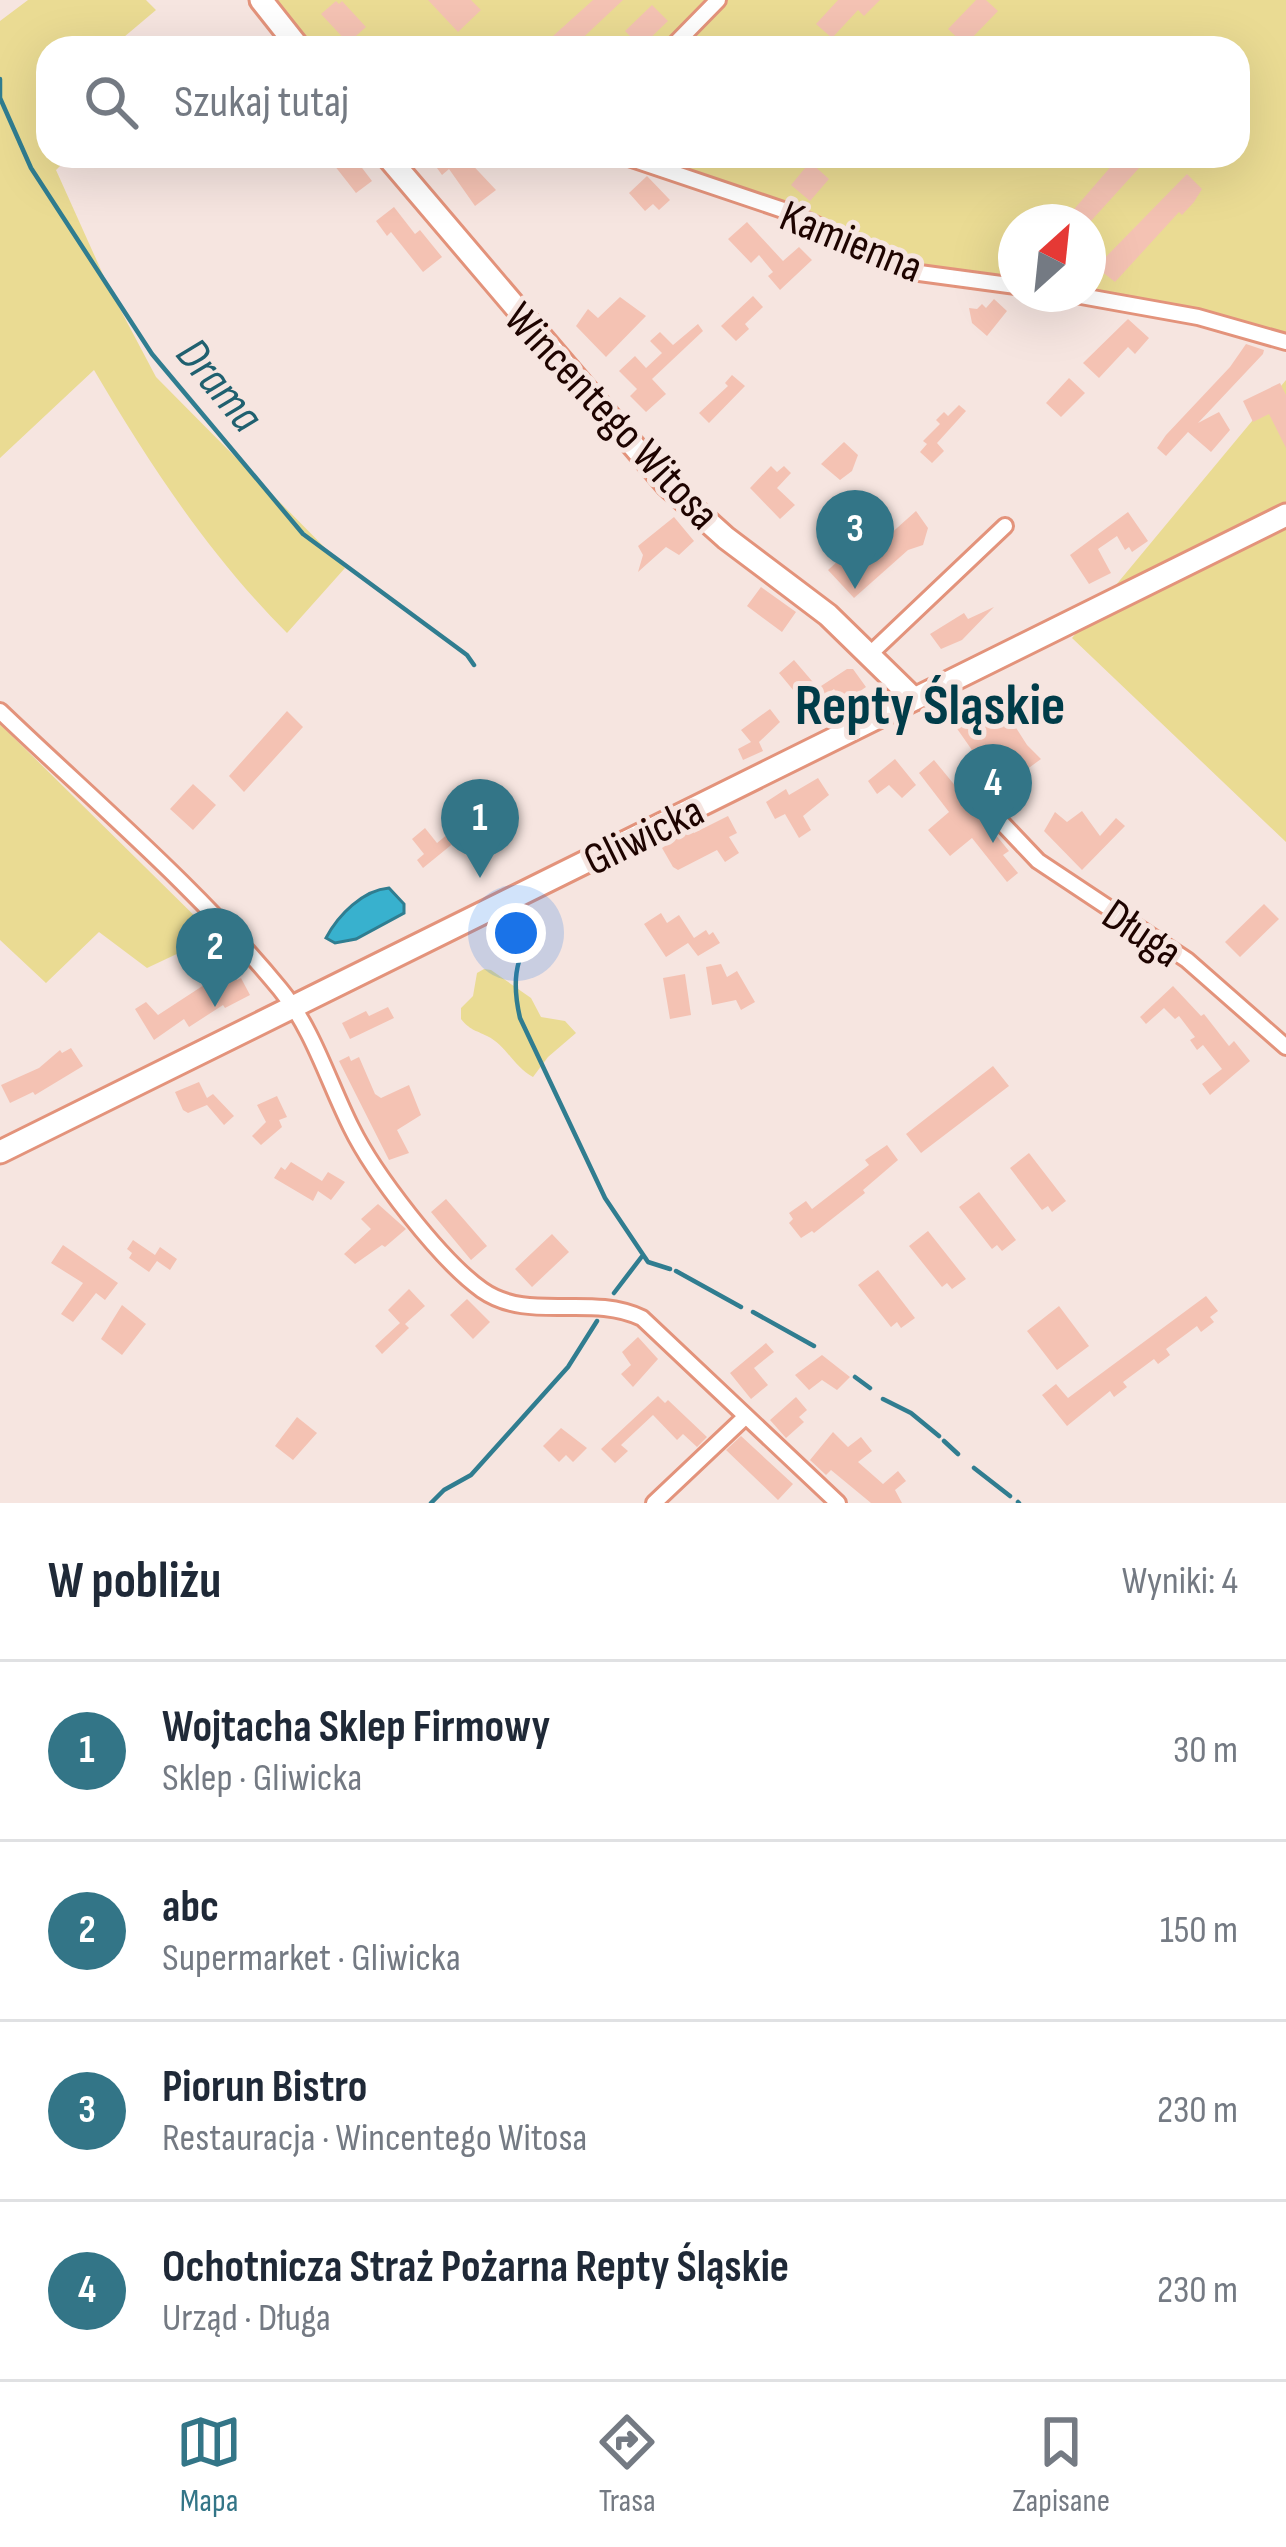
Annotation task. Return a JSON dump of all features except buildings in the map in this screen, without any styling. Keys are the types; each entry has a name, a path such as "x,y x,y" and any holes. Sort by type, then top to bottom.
{"main road":[{"path":"261,0 290,36"},
{"name":"Wincentego Witosa","path":"397,168 668,484 726,538 828,616 914,699"},
{"name":"Gliwicka","path":"0,1152 1286,515"}],"street":[{"path":"683,36 718,0"},
{"name":"Kamienna","path":"659,168 792,213 912,272 998,284"},
{"path":"1106,300 1198,317 1286,342"},
{"path":"869,655 1005,526"},
{"path":"0,711 170,873 293,1007 367,1157 390,1190 478,1287 520,1305 622,1308 653,1326 838,1503"},
{"name":"Długa","path":"1000,821 1038,861 1187,960 1286,1047"},
{"path":"654,1503 744,1418"}],"shaded area":[{"path":"28,0 146,0 156,10 125,36 36,36 36,168 58,168 110,290 156,377 345,568 287,633 182,508 94,370 0,458 0,21"},
{"path":"269,0 1286,0 1286,350 1145,310 1106,304 1106,204 998,204 998,288 926,278 781,212 655,168 1250,168 1250,36 299,36"},
{"path":"1286,380 1286,842 1072,638"},
{"path":"0,724 215,936 147,968 99,932 46,983 0,940"},
{"path":"484,969 531,998 541,1017 565,1021 576,1033 533,1077 494,1040 461,1019 461,1008 473,996 477,973"}],"water":[{"path":"389,888 404,904 404,913 356,939 335,943 326,938 352,905"}],"waterway":[{"name":"Drama","path":"0,79 0,98 31,168 152,354 303,534 467,655 474,665"},
{"name":"Drama","path":"535,914 516,975 520,1018 605,1198 648,1262 670,1269"},
{"path":"614,1293 643,1255"},
{"name":"Drama","path":"676,1271 741,1307"},
{"name":"Drama","path":"753,1312 814,1346"},
{"path":"431,1503 471,1475 568,1367 597,1321"},
{"name":"Drama","path":"855,1377 870,1388"},
{"name":"Drama","path":"883,1399 911,1413 939,1436"},
{"name":"Drama","path":"944,1441 958,1454"},
{"name":"Drama","path":"974,1468 1010,1496"}],"place":[{"name":"Piorun Bistro","path":"855,589"},
{"name":"Ochotnicza Straż Pożarna Repty Śląskie","path":"993,843"},
{"name":"Wojtacha Sklep Firmowy","path":"480,878"},
{"name":"abc","path":"215,1007"}],"district":[{"name":"Repty Śląskie","path":"930,704"}]}
